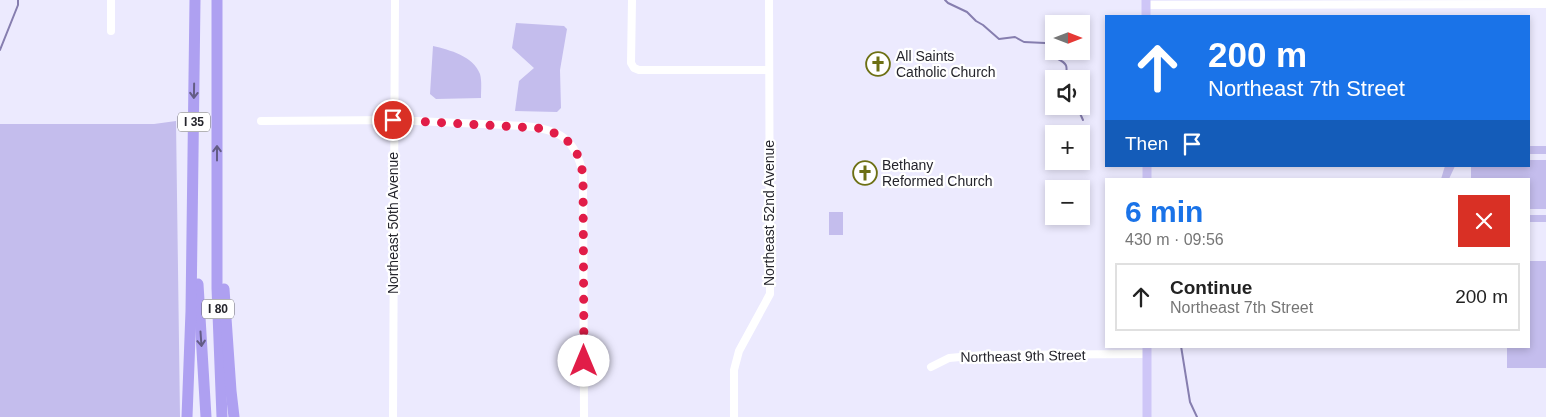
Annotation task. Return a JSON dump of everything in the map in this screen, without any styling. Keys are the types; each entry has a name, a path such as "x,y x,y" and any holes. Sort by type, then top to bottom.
{"highway":[{"name":"I 35","path":"194,0 193,203 206,417"},
{"name":"I 80","path":"218,0 217,288 222,417"},
{"path":"217,201 234,417"},
{"path":"187,417 193,203"}],"main road":[{"path":"1147,350 1147,417"}],"street":[{"path":"111,0 111,31"},
{"name":"Northeast 50th Avenue","path":"393,417 395,0"},
{"path":"632,0 631,63 634,68 639,70 769,70"},
{"name":"Northeast 52nd Avenue","path":"734,417 734,370 739,352 770,294 769,0"},
{"path":"1146,3 1388,2 1546,4"},
{"path":"261,121 393,120 524,126 550,130 570,143 576,150 583,175 584,417"},
{"name":"Northeast 9th Street","path":"931,367 949,358 983,355 1147,350"}],"shaded area":[{"path":"516,23 564,26 567,29 560,70 561,108 557,112 515,111 519,81 534,68 512,48"},
{"path":"433,46 467,58 477,68 480,74 481,98 436,99 430,94"},
{"path":"176,121 180,417 0,417 0,124 154,124"},
{"path":"1530,146 1546,146 1546,154 1530,154"},
{"path":"1530,160 1546,160 1546,209 1530,209 1530,178 1471,178 1471,167 1530,167"},
{"path":"1445,167 1455,167 1449,178 1441,178"},
{"path":"829,212 843,212 843,235 829,235"},
{"path":"1530,215 1546,215 1546,222 1530,222"},
{"path":"1530,261 1546,261 1546,368 1507,368 1507,348 1530,348"}],"waterway":[{"path":"0,50 18,5 18,0"},
{"path":"945,0 967,12 999,39 1015,37 1024,42 1045,43"},
{"path":"1060,60 1066,65 1066,70"},
{"path":"1081,115 1083,120"},
{"path":"1181,348 1190,402 1197,417"}],"place":[{"name":"All Saints Catholic Church","path":"878,64"},
{"name":"Bethany Reformed Church","path":"865,173"}],"route":[{"path":"393,120 538,128 550,130 560,135 576,150 583,175 584,361"}]}
